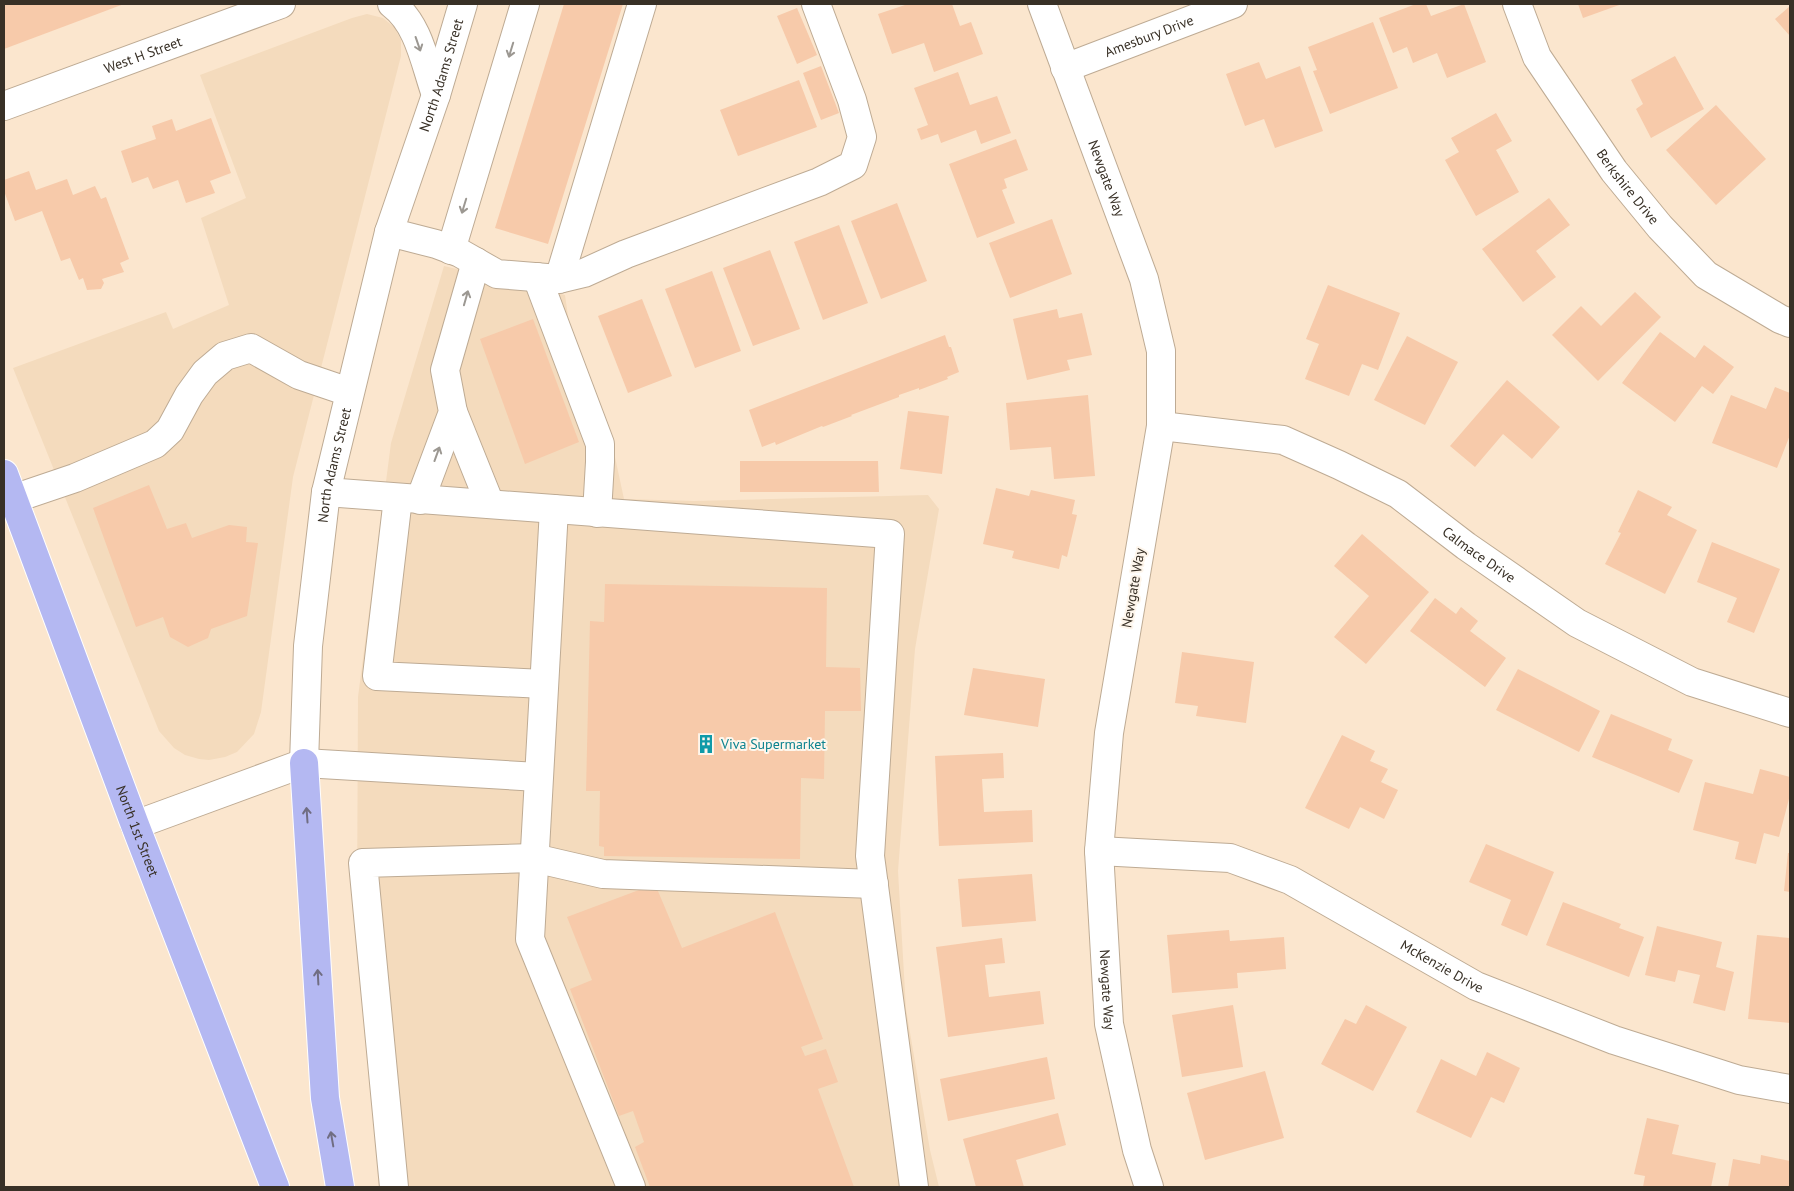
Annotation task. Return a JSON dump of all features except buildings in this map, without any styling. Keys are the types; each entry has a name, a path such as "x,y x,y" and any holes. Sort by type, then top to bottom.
{"main road":[{"name":"North 1st Street","path":"4,474 135,825 275,1187"},
{"path":"304,763 325,1098 340,1187"}],"street":[{"name":"West H Street","path":"4,106 281,4"},
{"path":"392,4 402,12 414,30 436,95"},
{"name":"North Adams Street","path":"304,763 308,646 326,492 389,232 436,95 463,4"},
{"path":"451,250 525,4"},
{"path":"597,513 600,444 548,278 642,4"},
{"path":"389,232 451,250 497,274 548,278 584,273 626,254 819,182 853,165 862,137 852,100 816,4"},
{"name":"Newgate Way","path":"1042,4 1064,68 1144,279 1161,351 1161,426 1109,733 1099,851 1109,1024 1137,1150 1149,1187"},
{"name":"Amesbury Drive","path":"1064,68 1233,4"},
{"name":"Berkshire Drive","path":"1517,4 1537,57 1614,172 1660,227 1706,275 1790,323"},
{"path":"476,262 445,370 453,412 490,504"},
{"path":"13,499 75,478 155,444 170,430 189,395 205,373 225,356 251,348 299,375 349,392"},
{"path":"453,412 409,499 377,676 544,684"},
{"name":"Calmace Drive","path":"1161,426 1283,440 1339,465 1398,494 1466,546 1577,623 1692,682 1790,713"},
{"path":"326,492 890,534 870,856 914,1187"},
{"path":"554,509 530,939 631,1187"},
{"path":"135,825 304,763 538,776"},
{"name":"McKenzie Drive","path":"1099,851 1230,858 1290,880 1476,986 1614,1040 1739,1080 1790,1089"},
{"path":"394,1187 364,863 534,858 604,874 874,884"}],"shaded area":[{"path":"367,14 383,18 394,27 401,40 401,56 293,477 261,712 254,734 237,752 225,757 209,760 199,759 185,755 174,748 159,731 13,368 166,312 173,329 229,305 201,218 246,198 200,75"},
{"path":"444,266 565,295 571,337 612,443 624,499 694,501 928,495 939,509 915,649 898,871 906,1009 930,1150 939,1187 382,1187 357,910 358,697 391,443"}],"place":[{"name":"Viva Supermarket","path":"706,744"}]}
